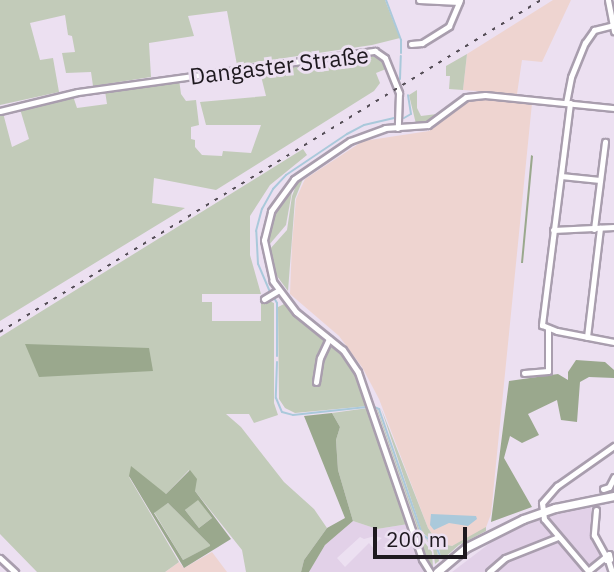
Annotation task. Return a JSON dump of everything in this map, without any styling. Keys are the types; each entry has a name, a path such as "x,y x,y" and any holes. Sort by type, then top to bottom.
{"main road":[{"path":"437,572 474,543 545,511 614,496"}],"street":[{"path":"411,44 422,43 449,26 460,1 419,0"},
{"path":"524,373 548,371 545,326 571,77 584,43 594,30 614,27 608,0"},
{"name":"Dangaster Straße","path":"0,111 78,92 369,51 383,55 399,93 398,128"},
{"path":"430,572 422,559 370,402 354,365 330,339 271,295 264,240 271,211 280,194 294,179 350,141 366,133 428,125 460,101 475,95 614,108"},
{"path":"587,337 605,142"},
{"path":"561,176 600,180"},
{"path":"554,230 614,227"},
{"path":"545,326 614,342"},
{"path":"316,382 320,358 330,339"},
{"path":"608,558 586,570 548,525 545,498 557,486 614,446"},
{"path":"603,489 608,487 614,477"},
{"path":"596,510 594,535 597,546 608,558 612,572"},
{"path":"489,572 505,558 558,537"},
{"path":"0,558 15,572"}],"shaded area":[{"path":"553,0 571,0 542,62 522,60 517,94 463,90 467,54"},
{"path":"479,97 532,103 491,514 485,530 452,546 438,543 428,528 379,399 362,367 339,336 290,294 292,244 296,199 305,179 363,141 429,131 466,100"},
{"path":"591,506 593,535 601,555 583,572 452,572 498,537 554,513"},
{"path":"353,521 377,529 408,524 424,572 309,572 325,545","holes":["360,537 382,538 377,542 378,554 369,543 345,567 337,558"]},
{"path":"212,552 227,572 165,572 179,562 184,568"}],"green space":[{"path":"0,0 385,0 400,38 372,45 237,65 227,11 188,16 194,36 149,43 151,77 93,86 91,72 66,73 62,53 75,52 72,36 68,35 65,15 30,23 40,60 53,58 59,92 0,105"},
{"path":"467,54 463,90 449,89 450,76 446,76 446,66"},
{"path":"375,56 380,58 386,69 376,73 380,83 374,91 216,190 154,178 152,203 185,208 0,321 0,114 3,113 12,147 29,139 20,109 73,96 77,108 107,104 105,91 179,79 181,94 186,101 196,100 199,125 191,127 191,139 195,140 195,147 202,155 222,156 223,151 251,153 261,125 206,125 200,102 266,96 260,72"},
{"path":"417,90 417,108 421,116 437,114 451,102 431,120 416,124 409,95"},
{"path":"303,149 307,155 270,185 250,216 250,255 261,294 202,294 202,302 212,302 212,321 261,321 261,297 274,303 274,403 278,415 254,423 249,414 226,414 241,427 284,482 314,509 327,528 304,560 301,572 246,572 242,550 195,491 189,470 166,494 129,477 179,562 165,572 37,572 0,534 0,337"},
{"path":"531,155 533,156 521,263"},
{"path":"303,179 295,199 288,291 274,272 270,249 287,230 292,196 297,183"},
{"path":"293,186 286,225 269,245 271,224 278,204"},
{"path":"284,304 297,319 345,358 355,373 368,406 295,413 285,408 279,399 278,307"},
{"path":"25,344 149,348 153,371 39,377"},
{"path":"576,360 605,362 614,370 614,378 589,377 580,382 577,422 561,420 557,400 528,414 539,435 522,443 510,436 504,458 532,507 491,522 509,381 558,374 568,380 568,372"},
{"path":"376,407 378,410 421,533 418,530"},
{"path":"368,408 387,459 384,462 388,462 408,524 377,529 353,521 338,470 336,440 340,427 332,413"},
{"path":"381,408 428,528 438,543 452,546 486,527 486,531 459,545 442,560 438,546 422,532"},
{"path":"375,412 418,534 432,552 433,567 425,559"},
{"path":"332,413 340,427 336,440 338,470 353,521 325,545 309,572 301,572 304,560 327,528 345,518 304,416"},
{"path":"131,466 166,494 190,470 197,479 195,491 231,539 184,568 129,476","holes":["198,500 212,518 199,528 185,510","168,503 210,545 210,546 183,560 154,513"]},
{"path":"198,499 212,518 199,528 185,510"},
{"path":"168,503 211,546 183,560 154,512"},
{"path":"423,536 437,550 439,561 435,564 433,548"}],"water":[{"path":"431,514 476,516 477,519 468,526 449,523 434,530 430,525"}],"waterway":[{"path":"386,0 401,40 401,53"},
{"path":"400,79 401,56"},
{"path":"404,118 411,114 408,95"},
{"path":"270,292 258,264 256,231 262,209 273,189 286,175 347,134 364,125 395,118"},
{"path":"273,296 277,303 277,356"},
{"path":"277,362 276,398 282,412 293,415 367,407"},
{"path":"372,406 379,409 422,534 435,544 440,556"}],"railway":[{"path":"0,332 541,0"}]}
